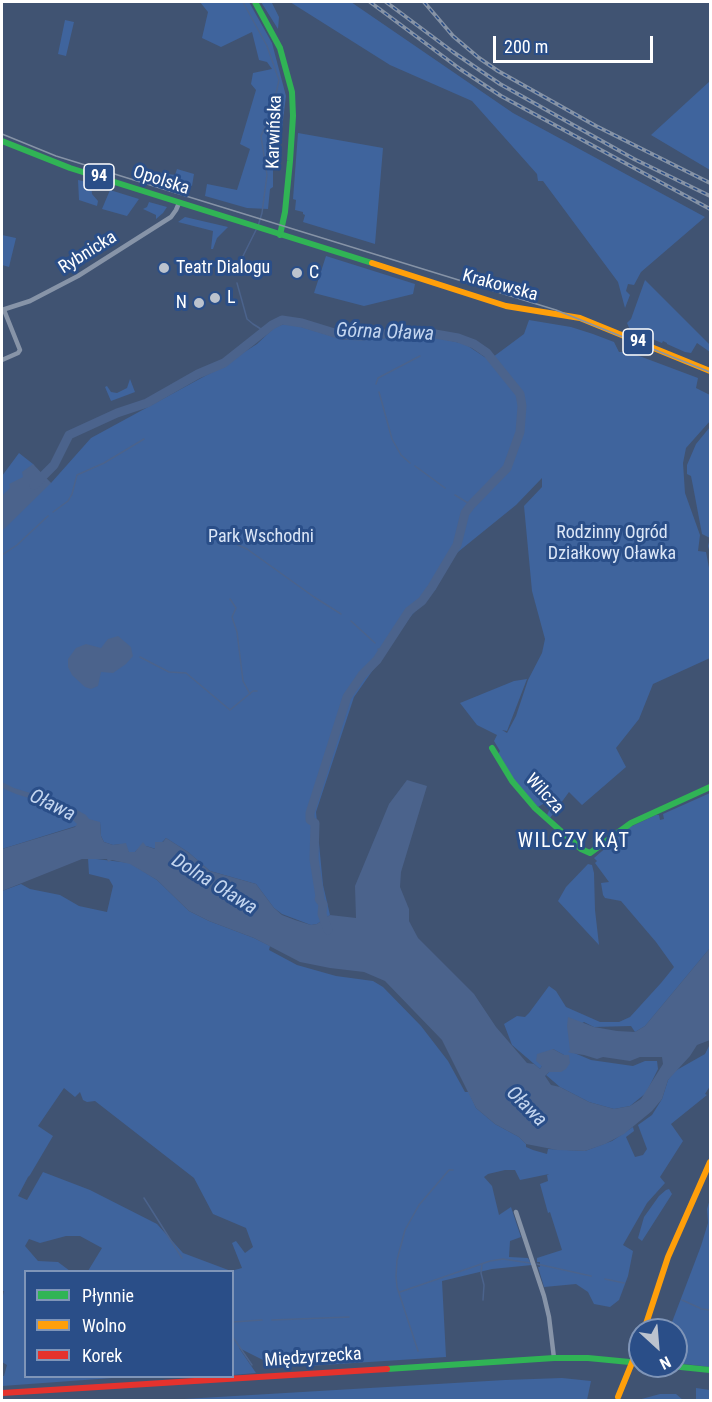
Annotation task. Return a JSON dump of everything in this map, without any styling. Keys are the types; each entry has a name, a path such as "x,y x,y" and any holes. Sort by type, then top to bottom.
{"street":[{"name":"Karwińska","path":"255,2 280,48 292,92 290,161 285,212 280,235"},
{"name":"Opolska","path":"2,141 64,166 280,235"},
{"name":"Rybnicka","path":"3,310 30,301 78,276 171,217 179,203"},
{"name":"Krakowska","path":"280,235 506,306 580,318 711,371"},
{"path":"2,360 20,350 3,310"},
{"name":"Wilcza","path":"492,748 512,781 535,808 581,849 590,853 642,816 711,787"},
{"path":"647,1318 668,1257 711,1162"},
{"path":"516,1212 544,1296 554,1358"},
{"name":"Międzyrzecka","path":"2,1393 554,1358 628,1362"},
{"path":"688,1368 711,1370"},
{"path":"617,1401 628,1373"}],"green space":[{"path":"200,2 249,2 272,43 286,96 280,145 273,154 273,187 270,189 268,209 247,208 205,196 207,184 237,190 250,149 240,144 256,90 251,84 253,73 272,69 267,62 259,60 252,32 221,47 202,38 208,12"},
{"path":"261,2 272,3 279,17 278,29"},
{"path":"290,2 351,2 513,113 705,217 641,272 634,285 628,284 626,291 630,295 625,308 618,282 543,181 538,181 537,174 472,101 390,65"},
{"path":"65,20 74,22 66,56 58,54"},
{"path":"710,81 710,170 651,135"},
{"path":"298,133 383,148 375,244 303,222 305,215 295,210 296,200 293,199"},
{"path":"177,169 194,174 192,186 187,185 186,191 153,181 156,172 175,175"},
{"path":"78,180 91,183 92,194 98,201 97,206 79,200"},
{"path":"110,190 139,199 127,216 102,209"},
{"path":"149,202 167,207 156,219 156,215 143,209"},
{"path":"185,217 228,227 217,238 211,249 213,231 178,222"},
{"path":"2,235 16,238 9,267 2,265"},
{"path":"326,256 415,284 413,294 364,306 314,293"},
{"path":"645,280 710,345 710,352 697,343 691,353 685,352 663,341 662,343 630,330 627,323 631,319"},
{"name":"Park Wschodni","path":"529,320 571,327 614,342 619,352 642,357 698,378 696,388 710,395 710,421 686,448 683,463 685,493 700,535 698,551 706,552 710,573 710,658 653,684 639,719 616,748 626,767 582,805 569,792 550,818 547,815 553,802 551,799 538,807 514,782 498,754 500,751 494,741 497,735 477,725 460,703 514,681 527,679 507,731 502,730 507,733 516,716 528,680 542,653 545,639 532,591 524,506 542,487 542,478 516,505 453,556 435,590 410,617 354,697 316,812 323,885 330,915 317,924 311,925 282,914 274,908 256,884 210,871 188,852 166,838 156,849 146,846 135,852 129,852 121,844 113,845 104,842 100,822 76,826 2,849 2,518 47,480 51,483 91,438 216,370 257,344 275,327 288,323 345,340 424,335 465,344 489,360 524,334"},
{"path":"130,379 135,392 111,401 105,387 117,393 127,388"},
{"path":"710,427 710,538 702,534 691,476 687,474 687,465 696,444"},
{"path":"19,453 33,464 41,475 2,515 2,476"},
{"path":"710,793 710,948 645,1026 635,1032 631,1026 594,1027 584,1022 569,1032 572,1052 591,1060 633,1066 645,1061 657,1061 658,1069 646,1093 630,1106 614,1109 589,1102 560,1087 546,1075 549,1072 555,1072 564,1055 553,1049 540,1069 512,1045 504,1024 517,1016 525,1017 549,986 556,991 566,1007 600,1022 619,1022 630,1017 661,983 674,967 621,901 605,898 601,883 609,882 595,863 597,861 594,858 630,827 656,815 659,815 660,820 664,819 663,814"},
{"path":"88,858 130,863 157,880 189,911 270,946 269,950 297,965 336,976 373,981 383,987 421,1026 448,1061 465,1092 469,1092 476,1108 495,1124 519,1137 526,1147 547,1154 548,1149 585,1151 612,1141 633,1127 634,1131 626,1137 635,1157 643,1155 647,1149 638,1125 652,1115 662,1099 668,1080 675,1071 705,1054 710,1044 710,1086 705,1094 707,1095 671,1124 683,1141 660,1177 665,1183 647,1203 623,1245 633,1251 628,1276 619,1300 610,1307 594,1304 588,1292 576,1284 544,1287 538,1267 540,1267 540,1262 537,1262 537,1258 562,1250 540,1184 548,1181 547,1175 549,1174 520,1180 515,1170 505,1170 484,1177 492,1186 499,1215 511,1207 521,1237 510,1241 509,1257 528,1258 532,1265 492,1269 442,1281 446,1357 308,1366 299,1357 296,1362 269,1363 239,1348 256,1373 234,1375 234,1270 242,1268 232,1243 236,1241 245,1253 253,1247 246,1228 213,1214 194,1178 95,1101 83,1100 80,1092 75,1097 64,1088 38,1126 53,1136 18,1196 27,1200 43,1172 90,1190 157,1224 183,1253 228,1270 89,1270 102,1248 80,1236 66,1236 40,1243 29,1239 25,1246 38,1261 58,1262 69,1270 24,1270 24,1378 112,1378 2,1386 2,1376 4,1376 7,1365 2,1362 4,1291 2,1291 2,891 21,884 30,889 60,895 79,906 107,912 113,886 109,879 89,874"},
{"path":"588,864 592,865 594,873 599,945 558,901 566,887"},
{"path":"669,1189 672,1194 642,1241 638,1238 644,1217 659,1196"},
{"path":"710,1199 710,1367 688,1364 688,1318 674,1318 701,1246 708,1223 707,1209"},
{"path":"562,1378 591,1381 587,1400 167,1400 505,1380"},
{"path":"696,1388 710,1390 710,1400 696,1400"},
{"path":"660,1394 676,1394 683,1400 638,1400"}],"water":[{"path":"33,464 51,483 2,531 2,496 10,488 9,484 23,477 22,472"},
{"path":"118,636 131,647 133,656 113,673 101,672 98,686 91,689 85,687 72,675 68,667 68,659 76,648 86,644 101,648 108,639"},
{"path":"407,780 427,786 401,872 400,887 409,909 409,921 418,938 474,994 496,1027 527,1063 534,1064 540,1069 542,1066 536,1061 537,1054 553,1049 569,1055 570,1063 566,1069 561,1072 549,1072 545,1076 551,1085 560,1087 589,1102 614,1109 630,1106 641,1099 663,1064 662,1057 640,1057 630,1061 603,1057 597,1059 568,1052 570,1050 568,1017 594,1027 635,1032 645,1026 710,948 710,1040 697,1045 668,1080 662,1099 652,1111 624,1134 585,1151 557,1150 526,1144 519,1137 495,1124 476,1108 442,1040 385,981 364,972 300,962 254,938 209,921 189,911 157,880 130,864 112,860 108,862 107,859 82,859 2,891 2,849 75,827 77,824 60,809 70,806 89,819 100,822 104,842 113,845 126,843 129,852 135,852 143,842 146,846 155,849 155,842 163,842 166,838 188,852 210,871 256,884 282,915 311,925 317,924 330,915 356,918 355,886 389,804"},
{"path":"2,782 66,804 57,807 16,794 2,788"}],"waterway":[{"path":"243,2 267,46 279,80 272,112 261,136 267,175 258,226"},
{"path":"243,256 256,230"},
{"path":"237,283 247,319 264,331"},
{"name":"Górna Oława","path":"34,485 54,465 69,435 117,413 147,403 198,374 224,363 272,325 282,320 302,323 341,335 361,336 418,331 458,338 474,344 487,353 520,394 522,406 520,432 507,468 465,513 457,545 432,587 422,601 409,611 377,660 362,675 347,697 310,813 310,820 315,823 314,859 319,899 323,904 322,914 328,930"},
{"path":"376,384 378,378 420,356"},
{"path":"379,392 392,439 401,455 410,463"},
{"path":"53,512 68,501 77,475 104,463 144,439"},
{"path":"415,466 445,488"},
{"path":"455,495 471,505"},
{"path":"2,555 17,545 48,516"},
{"path":"227,540 247,549 341,614"},
{"path":"230,599 236,608 232,617 237,632 243,681 250,694"},
{"path":"351,621 375,643"},
{"name":"Górna Oława","path":"378,649 381,653"},
{"path":"140,657 169,672 186,673 230,710 253,691 257,691"},
{"path":"418,1351 397,1287 397,1260 405,1230 419,1205 449,1170 453,1170"},
{"path":"144,1198 182,1258"},
{"path":"400,1292 490,1261 503,1259 530,1263"},
{"path":"482,1264 483,1300"},
{"path":"537,1264 591,1276"},
{"path":"605,1279 624,1283"},
{"path":"682,1300 710,1310"},
{"path":"272,1320 349,1317"},
{"path":"234,1322 262,1320"},
{"path":"234,1339 252,1365"}],"tram line":[{"path":"2,134 56,156 556,310 710,372"}],"railway":[{"path":"370,2 460,69 501,96 710,209"},
{"path":"386,2 500,84 634,159 710,196"},
{"path":"424,2 453,36 498,71 596,126 710,183"}],"traffic: fast":[{"path":"255,2 280,48 292,92 290,161 285,212 280,235"},
{"path":"2,141 70,168 372,263"},
{"path":"492,748 512,781 535,808 581,849 590,853 631,823 710,787"},
{"path":"387,1369 554,1358 628,1362"},
{"path":"688,1368 710,1370"}],"traffic: slow":[{"path":"372,263 506,306 580,318 710,371"},
{"path":"648,1318 668,1257 710,1162"},
{"path":"618,1397 628,1372"}],"traffic: jam":[{"path":"2,1393 387,1369"}],"place":[{"name":"Teatr Dialogu","path":"164,268"},
{"name":"C","path":"297,273"},
{"name":"L","path":"215,298"},
{"name":"N","path":"199,303"}],"district":[{"name":"WILCZY KĄT","path":"574,842"}],"park label":[{"name":"Rodzinny Ogród Działkowy Oławka","path":"612,543"}],"water label":[{"name":"Oława","path":"52,806"},
{"name":"Dolna Oława","path":"214,885"},
{"name":"Oława","path":"526,1107"}]}
